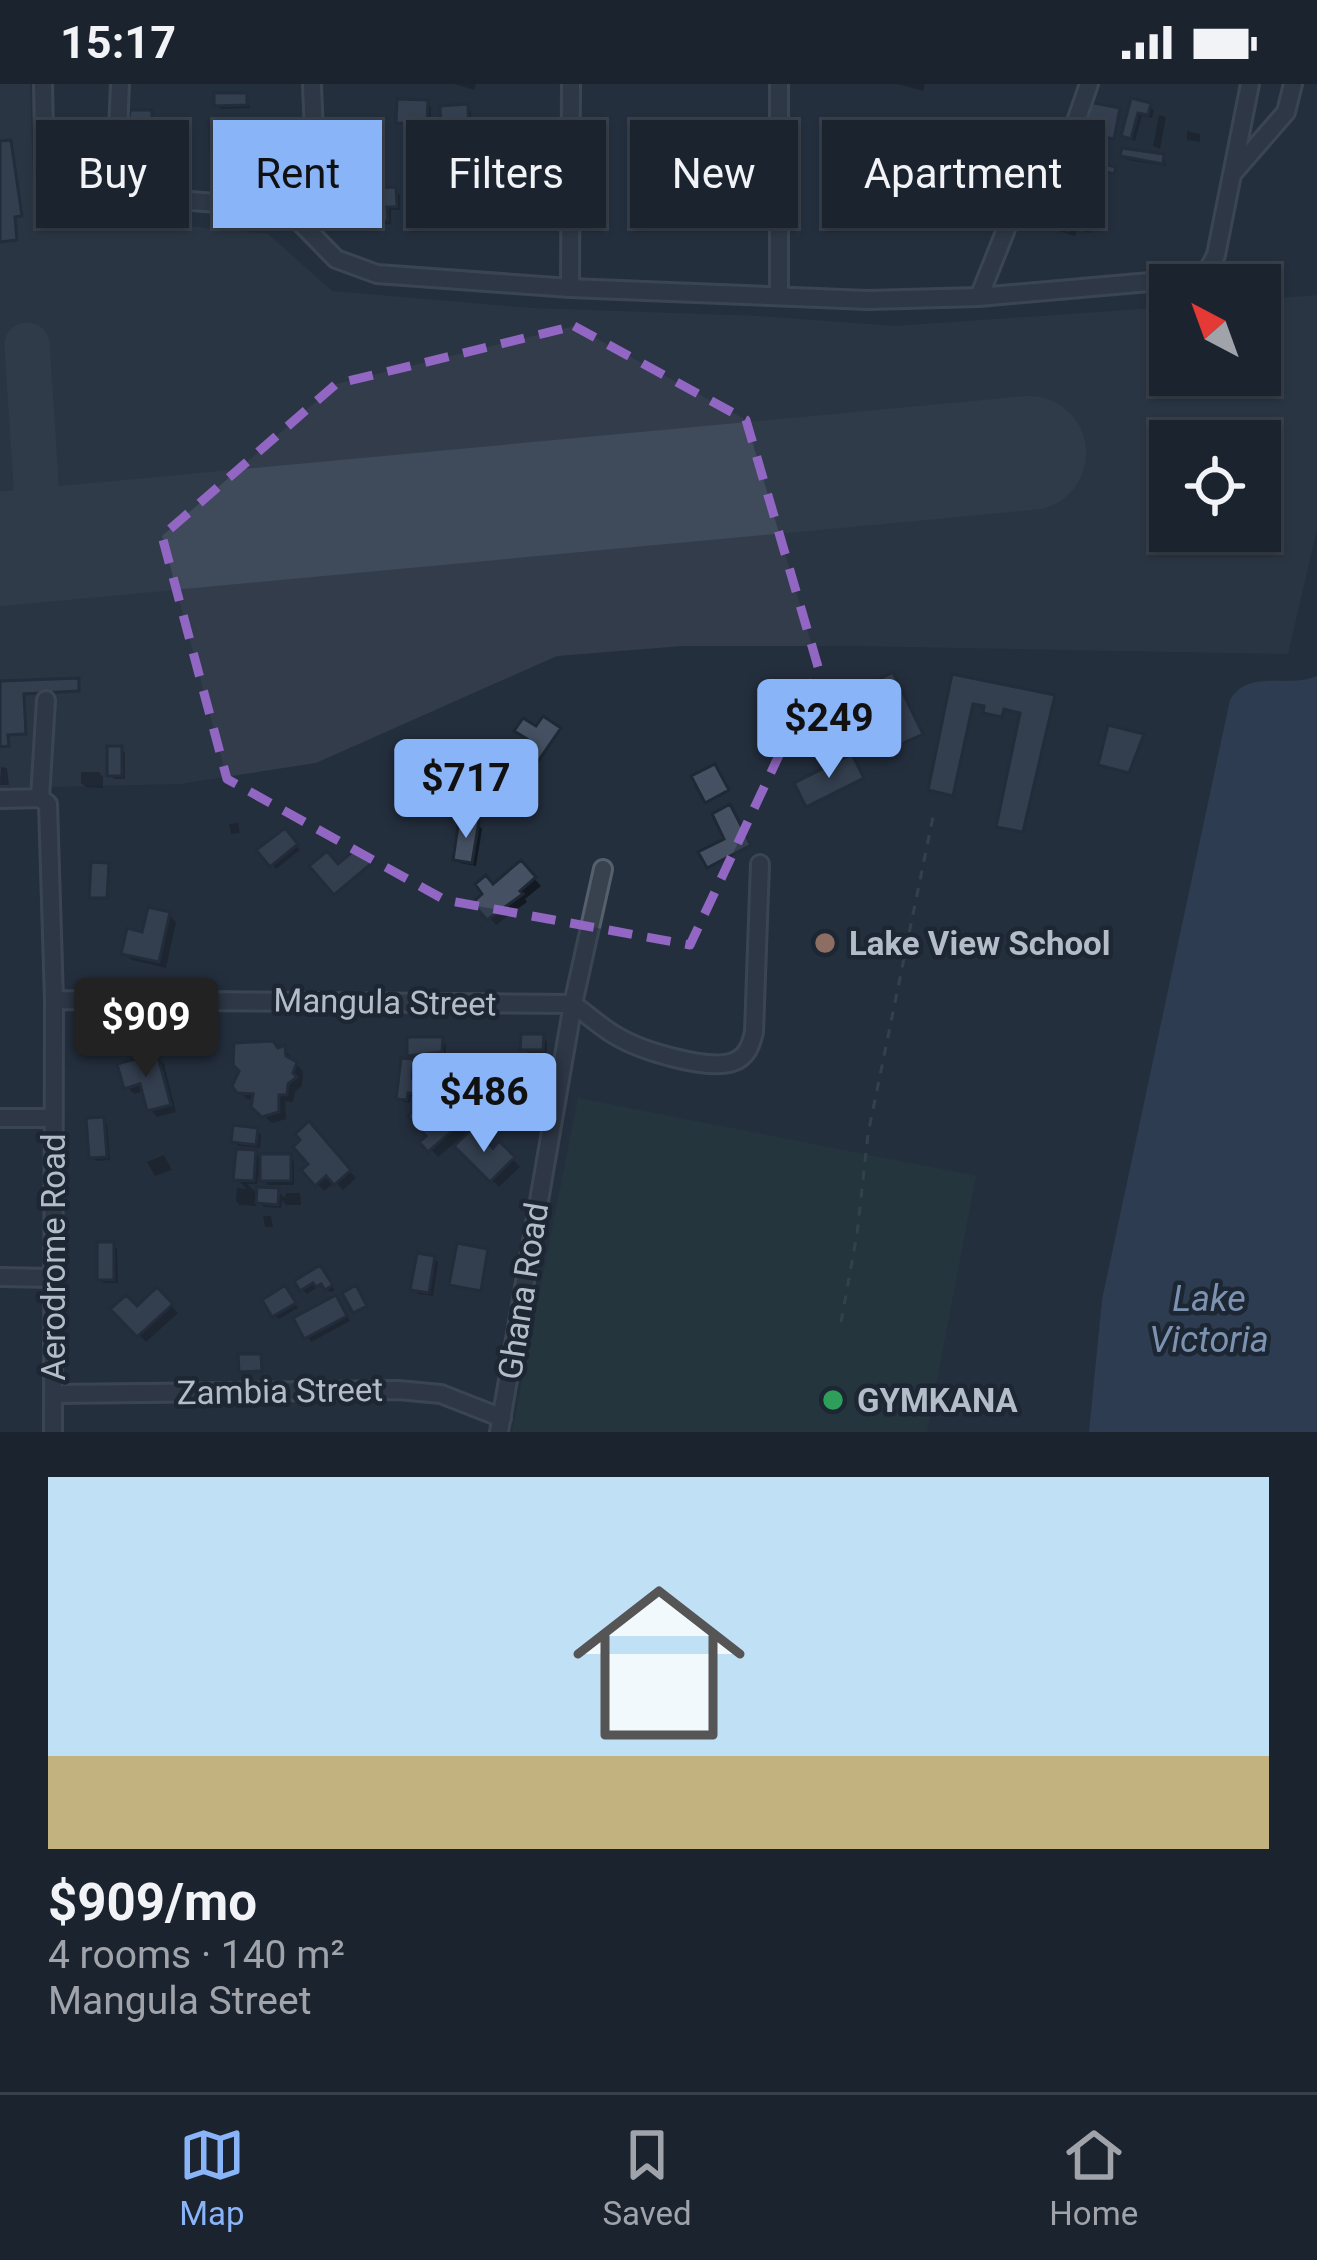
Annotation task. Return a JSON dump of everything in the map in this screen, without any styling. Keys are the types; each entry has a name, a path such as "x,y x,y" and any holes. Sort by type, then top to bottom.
{"street":[{"path":"43,84 44,120"},
{"path":"118,120 120,84"},
{"path":"311,120 312,84"},
{"path":"570,288 571,84"},
{"path":"779,84 779,296"},
{"path":"980,297 1033,139 1039,134 1071,136 1089,84"},
{"path":"306,228 336,259 376,274 570,288 868,300 980,297 1195,278 1207,272 1216,255 1250,84"},
{"path":"1234,173 1286,112 1293,84"},
{"name":"Aerodrome Road","path":"46,700 40,798 48,805 53,1000 53,1432"},
{"path":"0,799 40,798"},
{"path":"573,1004 621,1039 667,1055 715,1064 743,1057 754,1032 760,864"},
{"name":"Ghana Road","path":"500,1425 573,1004 603,868"},
{"name":"Mangula Street","path":"53,1000 573,1004"},
{"path":"0,1118 53,1118"},
{"path":"0,1277 52,1278"},
{"name":"Zambia Street","path":"53,1394 398,1390 465,1400 500,1425"}],"path":[{"path":"842,1322 868,1133 934,812"}],"highlighted area":[{"path":"574,326 746,420 819,670 690,945 445,900 227,779 162,536 336,384"}],"shaded area":[{"path":"0,84 30,84 36,228 189,226 268,234 332,291 531,308 895,326 1149,308 1149,396 1281,396 1281,298 1317,295 1317,529 1288,654 682,646 557,656 316,763 180,784 0,788"}],"green space":[{"path":"578,1098 976,1176 927,1432 512,1432"}],"water":[{"name":"Lake Victoria","path":"1317,676 1317,1432 1089,1432 1102,1300 1230,700 1247,685"}],"building":[{"path":"214,93 247,93 247,105 214,106"},
{"path":"1131,98 1151,103 1148,115 1138,113 1131,139 1121,136"},
{"path":"397,99 428,100 427,120 396,123"},
{"path":"1089,102 1120,108 1114,139 1105,137 1105,120 1086,120"},
{"path":"468,104 468,120 440,120 440,106"},
{"path":"130,110 152,110 152,120 129,120"},
{"path":"244,119 244,120 213,120 210,149 209,120"},
{"path":"11,140 22,216 15,217 17,240 0,242 0,141"},
{"path":"1122,148 1164,154 1163,164 1120,156"},
{"path":"382,187 396,187 397,207 387,207 388,221 382,221"},
{"path":"893,672 923,734 899,745 876,708 882,705 872,683"},
{"path":"952,674 1055,695 1023,832 996,827 1020,713 1004,709 1002,717 983,713 984,706 973,704 953,796 928,790"},
{"path":"79,678 79,691 24,694 26,734 8,735 9,746 0,747 0,681"},
{"path":"823,693 833,716 774,744 763,721"},
{"path":"543,716 561,728 523,783 506,772 527,739 514,731 523,718 536,726"},
{"path":"1108,725 1144,734 1129,773 1098,765"},
{"path":"107,746 122,746 122,776 107,776"},
{"path":"852,754 864,778 806,807 794,783"},
{"path":"715,764 729,790 705,803 691,776"},
{"path":"465,766 486,771 477,813 456,808"},
{"path":"730,804 751,845 707,868 698,852 724,839 712,814"},
{"path":"459,819 479,821 472,863 453,860"},
{"path":"285,828 298,844 270,867 256,850"},
{"path":"358,847 372,863 334,895 309,866 327,851 338,864"},
{"path":"521,860 536,877 520,891 523,894 487,920 472,903 482,894 475,884 486,875 493,884"},
{"path":"91,862 109,863 107,898 89,898"},
{"path":"148,907 170,912 159,962 121,954 127,928 142,932"},
{"path":"521,1034 544,1034 543,1050 520,1050"},
{"path":"407,1037 443,1037 442,1052 407,1056"},
{"path":"273,1041 278,1048 285,1045 286,1056 297,1062 293,1073 297,1077 288,1084 287,1095 279,1095 279,1112 262,1117 251,1107 253,1094 237,1093 232,1086 239,1071 233,1065 234,1043"},
{"path":"157,1053 171,1105 147,1111 140,1084 124,1089 117,1064"},
{"path":"401,1058 414,1059 412,1078 425,1079 423,1095 408,1093 407,1100 396,1099"},
{"path":"456,1074 472,1093 462,1101 473,1113 428,1152 419,1142 426,1136 408,1116 422,1103 429,1112 435,1107 427,1099"},
{"path":"104,1117 107,1157 89,1158 86,1118"},
{"path":"309,1121 351,1170 334,1185 326,1176 315,1186 301,1170 308,1164 293,1147 300,1140 295,1134"},
{"path":"233,1125 258,1128 256,1145 231,1142"},
{"path":"473,1128 493,1148 499,1141 515,1157 490,1182 454,1146"},
{"path":"236,1149 256,1150 254,1181 233,1180"},
{"path":"260,1154 291,1154 291,1181 260,1181"},
{"path":"257,1187 279,1188 278,1205 256,1203"},
{"path":"97,1242 114,1242 114,1280 97,1280"},
{"path":"457,1243 488,1249 481,1291 449,1285"},
{"path":"417,1253 435,1256 429,1293 410,1290"},
{"path":"320,1265 333,1285 325,1290 313,1283 300,1291 294,1281"},
{"path":"285,1285 296,1303 272,1317 262,1300"},
{"path":"356,1285 367,1306 353,1313 342,1293"},
{"path":"157,1287 173,1304 137,1337 110,1309 126,1295 137,1306"},
{"path":"336,1295 347,1316 304,1339 293,1318"},
{"path":"238,1354 261,1354 262,1371 239,1372"}],"taxiway":[{"path":"27,345 38,514"}],"runway":[{"path":"0,549 1029,453"}],"place":[{"name":"Lake View School","path":"825,943"},
{"name":"GYMKANA","path":"833,1400"}]}
